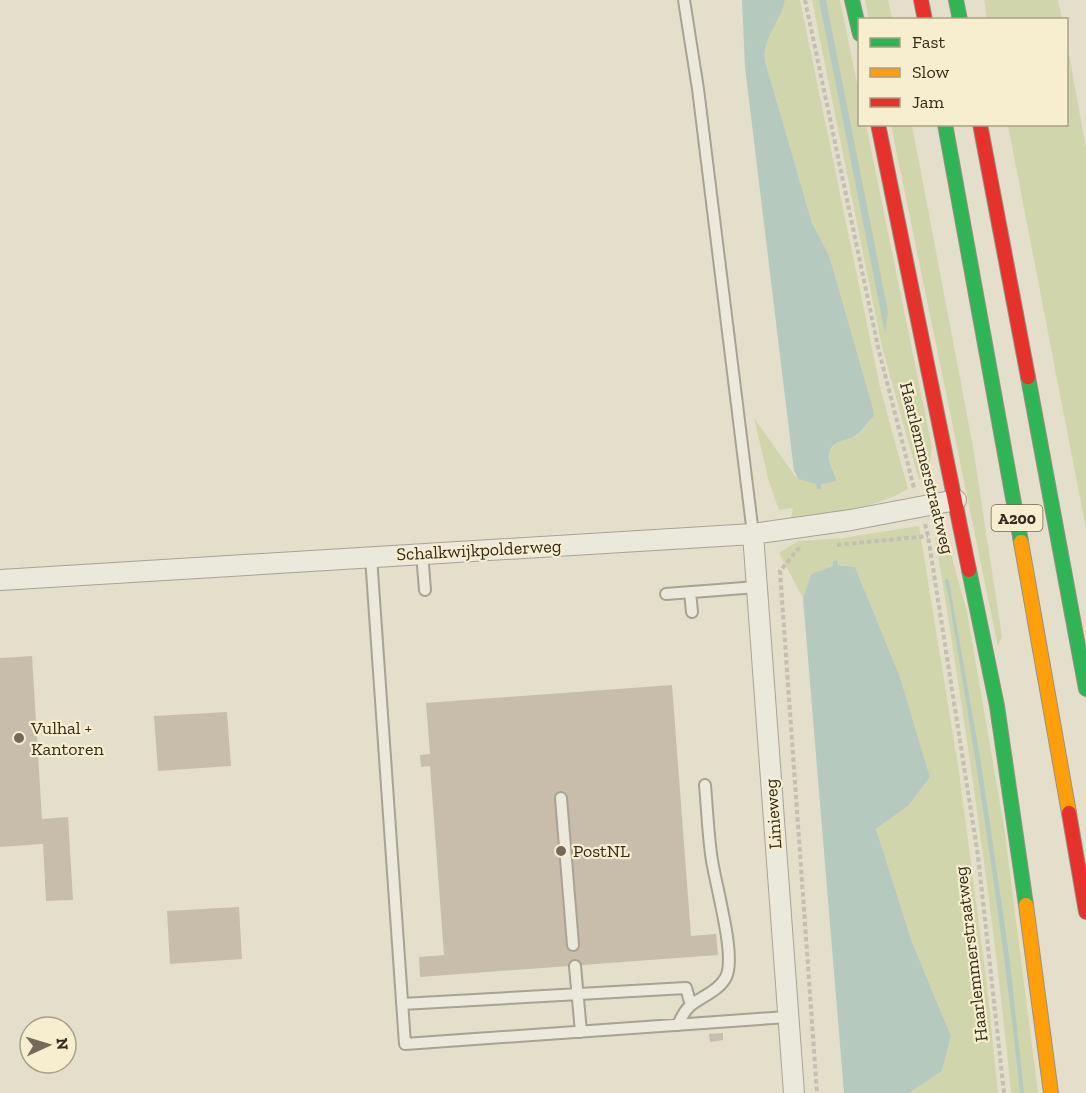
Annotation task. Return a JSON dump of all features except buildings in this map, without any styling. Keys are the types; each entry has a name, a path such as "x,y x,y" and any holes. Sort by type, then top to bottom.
{"main road":[{"path":"852,0 858,26"},
{"path":"921,0 925,18"},
{"path":"956,0 960,18"},
{"name":"Haarlemmerstraatweg","path":"878,126 999,717 1018,840 1050,1093"},
{"name":"A200","path":"945,126 990,364 1086,912"},
{"name":"A200","path":"980,126 1086,689"}],"street":[{"name":"Schalkwijkpolderweg","path":"0,580 753,534 851,520 956,500"},
{"name":"Linieweg","path":"753,534 794,1093"}],"lane":[{"path":"684,0 698,89 753,534"},
{"path":"422,553 425,590"},
{"path":"371,557 405,1044 787,1017"},
{"path":"666,594 757,587"},
{"path":"690,592 692,612"},
{"path":"678,1025 684,1013 692,1005 718,988 725,980 729,970 729,946 710,854 705,785"},
{"path":"561,798 573,945"},
{"path":"575,966 581,1032"},
{"path":"402,1004 686,988 692,1005"}],"path":[{"name":"Haarlemmerstraatweg","path":"805,0 879,347 928,536 978,856 1004,1093"},
{"path":"833,545 928,536"},
{"path":"809,548 798,549 780,571 817,1093"}],"green space":[{"path":"785,0 800,0 880,387 908,489 867,506 791,517 793,508 779,510 769,482 754,418 795,476 817,484 817,489 820,489 821,484 836,475 829,463 829,452 837,442 857,436 874,416 829,255 812,223 765,61 766,45"},
{"path":"812,0 840,0 858,88 858,126 866,126 932,447 927,469 919,480 882,347"},
{"path":"865,0 888,0 892,18 869,18"},
{"path":"984,0 1058,0 1062,18 987,18"},
{"path":"1068,49 1086,149 1086,529 1008,126 1068,126"},
{"path":"891,126 912,126 973,447 1002,637 998,647"},
{"path":"919,526 959,772 987,985 998,1093 909,1093 942,1071 951,1036 912,942 876,829 908,806 930,777 900,677 855,567 838,565 837,560 834,561 833,566 811,574 803,598 779,553 798,541 843,538"},
{"path":"935,536 950,551 967,612 1004,827 1038,1093 1011,1093 978,814"}],"shaded area":[{"path":"742,0 785,0 766,45 765,61 812,223 829,255 873,409 874,416 858,434 837,443 831,449 829,461 836,481 821,484 821,489 817,489 816,484 799,479 794,471 745,67"},
{"path":"819,0 826,0 888,312 885,333"},
{"path":"837,560 838,565 855,567 900,677 930,777 908,806 876,829 912,942 951,1036 942,1071 909,1093 844,1093 803,598 811,574 833,566 833,561"},
{"path":"946,578 949,581 981,763 1010,962 1024,1093 1020,1093 989,848"}],"traffic: fast":[{"path":"852,0 858,26"},
{"path":"956,0 960,18"},
{"path":"945,126 1021,542"},
{"path":"1028,377 1086,689"},
{"path":"969,570 997,706 1026,905"}],"traffic: slow":[{"path":"1021,542 1069,813"},
{"path":"1026,905 1051,1093"}],"traffic: jam":[{"path":"921,0 925,18"},
{"path":"878,126 969,570"},
{"path":"980,126 1028,377"},
{"path":"1069,813 1086,912"}],"place":[{"name":"Vulhal + Kantoren","path":"19,738"},
{"name":"PostNL","path":"561,851"}]}
